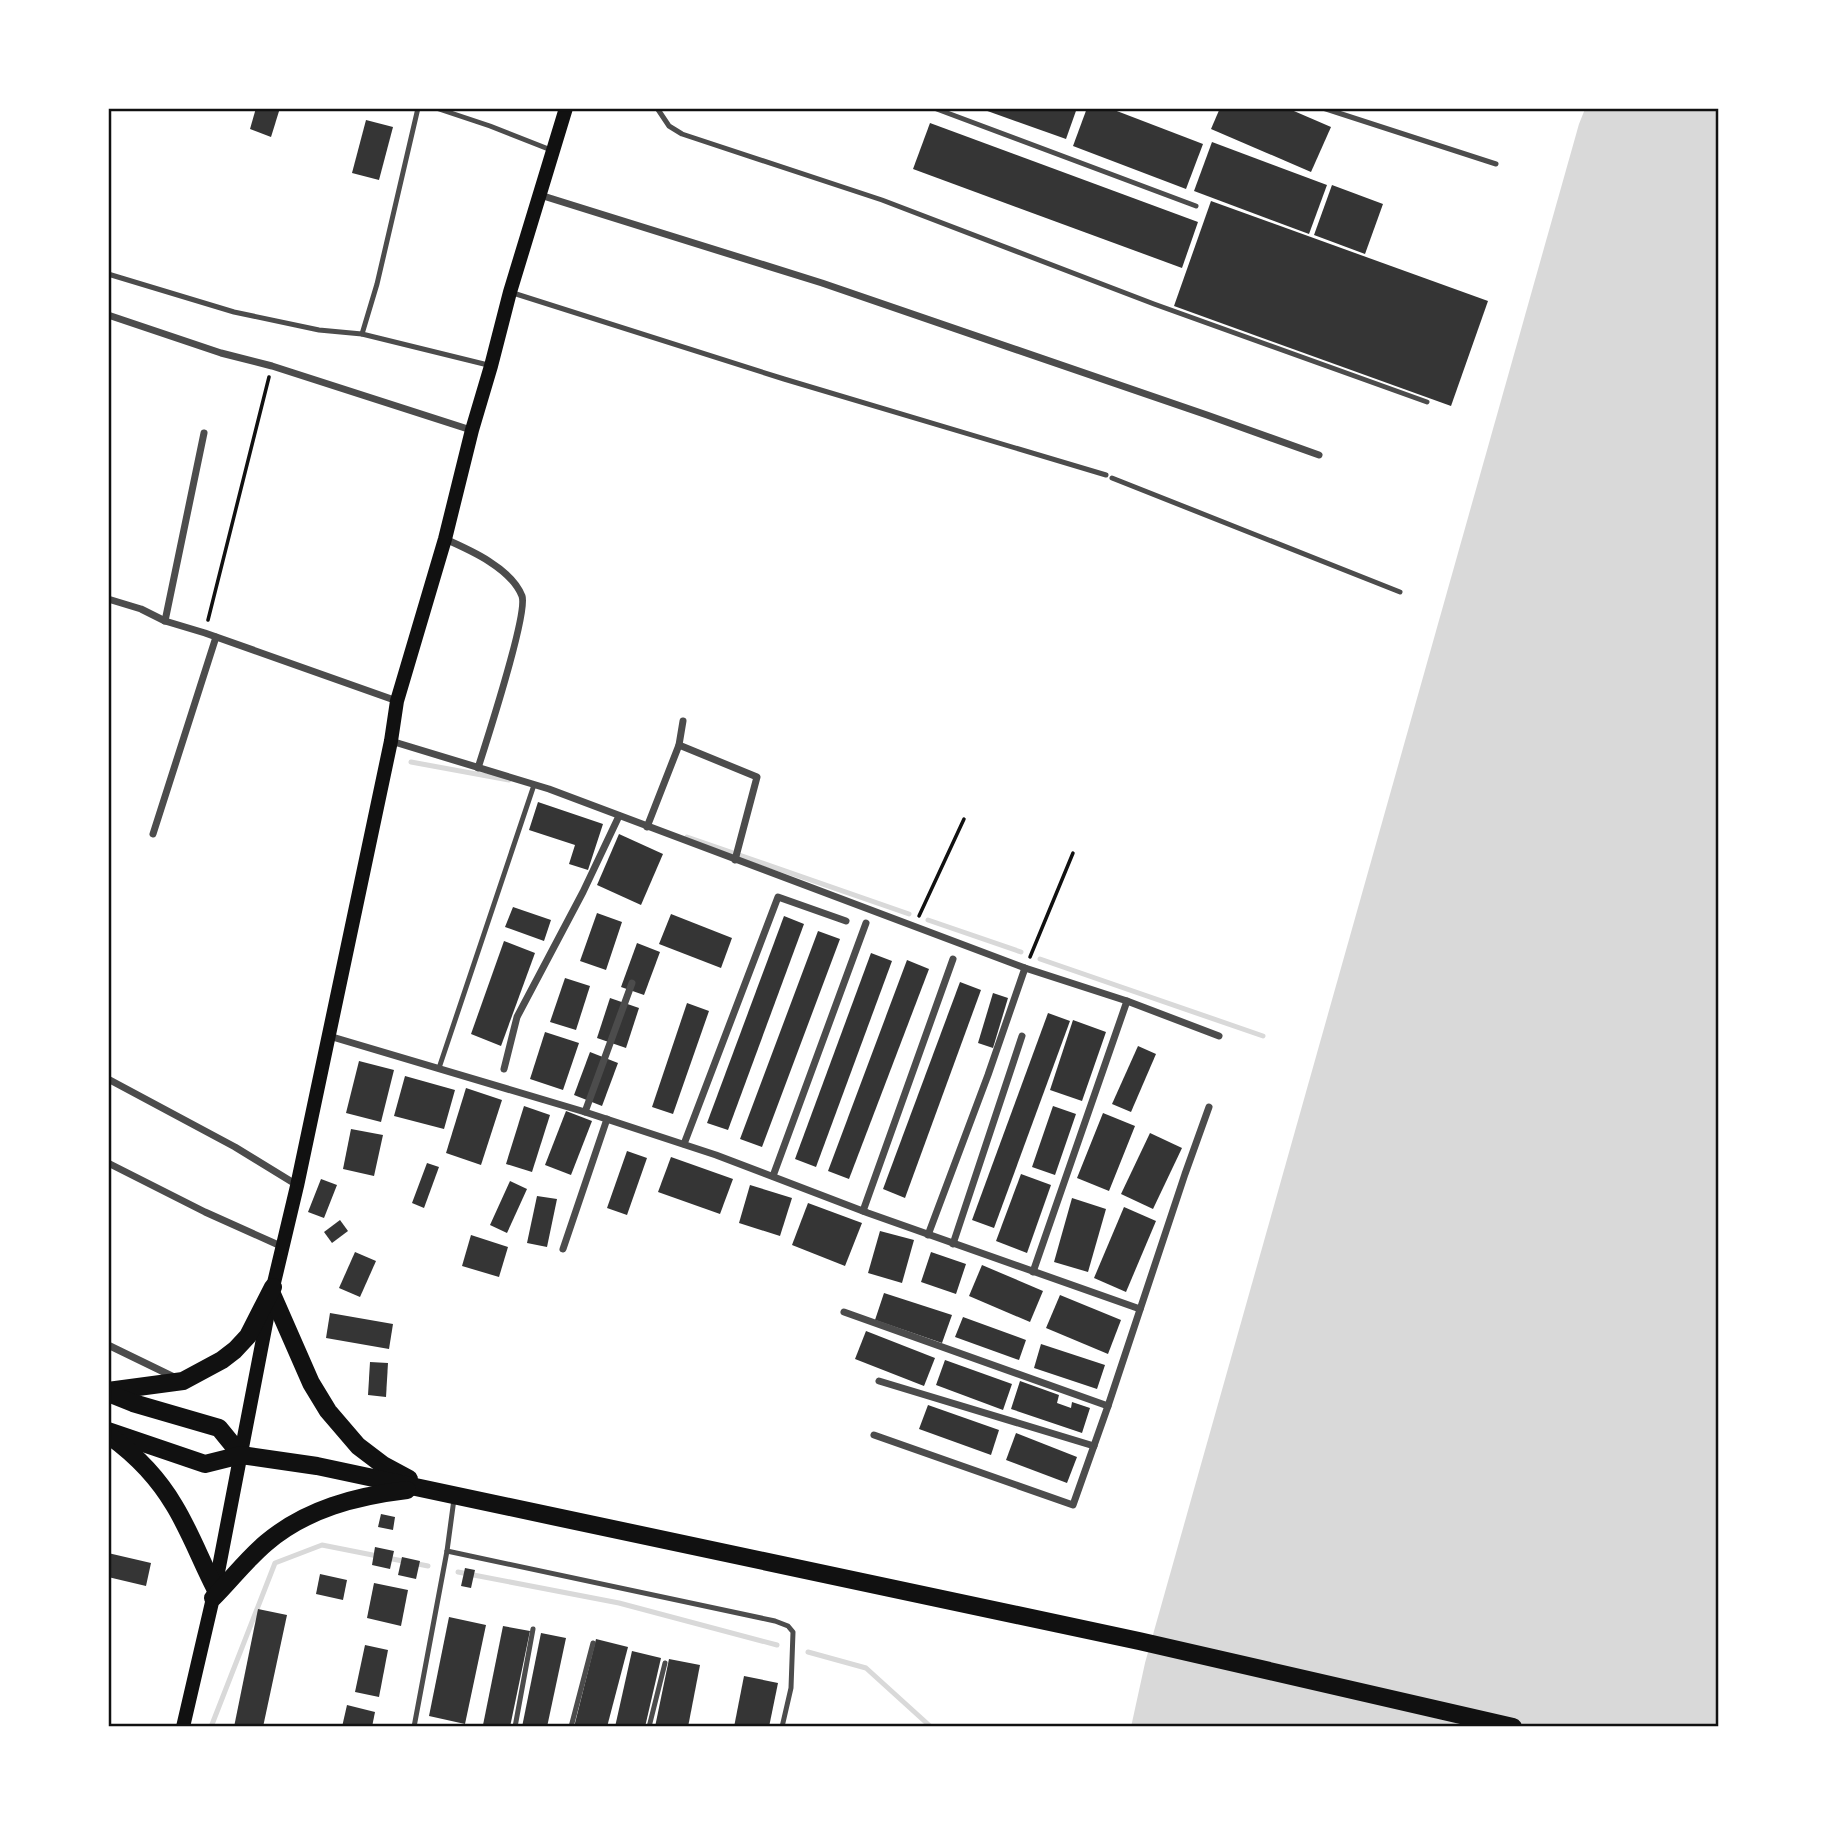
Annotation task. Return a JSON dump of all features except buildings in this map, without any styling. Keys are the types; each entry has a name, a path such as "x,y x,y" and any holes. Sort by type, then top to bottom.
{"highway":[{"path":"108,1392 183,1381 213,1366 235,1350 248,1336 272,1291"},
{"path":"272,1291 311,1383 328,1411 358,1446 383,1465 424,1488"},
{"path":"108,1392 133,1404 219,1428 241,1455"},
{"path":"108,1433 145,1466 175,1506 214,1593 267,1543 301,1519 351,1500 380,1493 424,1488"},
{"path":"108,1433 205,1464 241,1455 317,1466 424,1488 1139,1641 1513,1727"}],"main road":[{"path":"183,1727 214,1593 272,1291 329,1036 397,701 445,539 510,292 566,108"}],"street":[{"path":"539,194 822,284 1319,455"},
{"path":"108,315 221,353 272,366 472,430"},
{"path":"165,621 204,433"},
{"path":"445,539 485,558 510,579 523,599 511,656 478,768"},
{"path":"109,601 141,609 165,621 205,632 397,701"},
{"path":"153,834 216,637"},
{"path":"648,827 679,745 683,721"},
{"path":"391,741 534,785 1025,968 1219,1036"},
{"path":"679,745 757,777 735,860"},
{"path":"504,1069 517,1017 583,892 619,816"},
{"path":"684,1144 778,897 846,921"},
{"path":"773,1177 866,923"},
{"path":"863,1211 953,959"},
{"path":"928,1235 1025,968"},
{"path":"585,1112 632,983"},
{"path":"1033,1272 1127,1002"},
{"path":"329,1036 684,1144 928,1235 1140,1309"},
{"path":"953,1244 1022,1036"},
{"path":"108,1079 235,1147 297,1186"},
{"path":"874,1435 1073,1505 1209,1107"},
{"path":"564,1249 607,1119"},
{"path":"108,1163 205,1212 283,1247"},
{"path":"844,1312 1108,1406"},
{"path":"108,1345 183,1381"},
{"path":"879,1381 1094,1446"}],"lane":[{"path":"362,334 377,285 418,108"},
{"path":"436,108 553,150"},
{"path":"657,108 668,126 682,134 882,200 1154,304 1427,402"},
{"path":"934,108 1195,206"},
{"path":"1323,108 1496,164"},
{"path":"108,274 234,312 319,330 362,334 491,366"},
{"path":"510,292 784,379 1109,477 1401,592"},
{"path":"439,1068 534,785"},
{"path":"415,1726 447,1551 454,1495"},
{"path":"447,1551 788,1626 793,1632 791,1688 782,1727"},
{"path":"515,1727 533,1629"},
{"path":"571,1727 593,1643"},
{"path":"649,1727 666,1663"}],"path":[{"path":"205,632 272,366"},
{"path":"914,927 964,819"},
{"path":"1025,968 1073,853"}],"shaded area":[{"path":"1585,109 1718,109 1718,1726 1131,1727 1145,1663"}],"waterway":[{"path":"411,762 509,780"},
{"path":"687,837 909,914"},
{"path":"928,920 1021,952"},
{"path":"1040,959 1263,1036"},
{"path":"211,1727 275,1563 322,1545 428,1566"},
{"path":"458,1572 619,1603 777,1645"},
{"path":"808,1652 866,1668 931,1727"}]}
